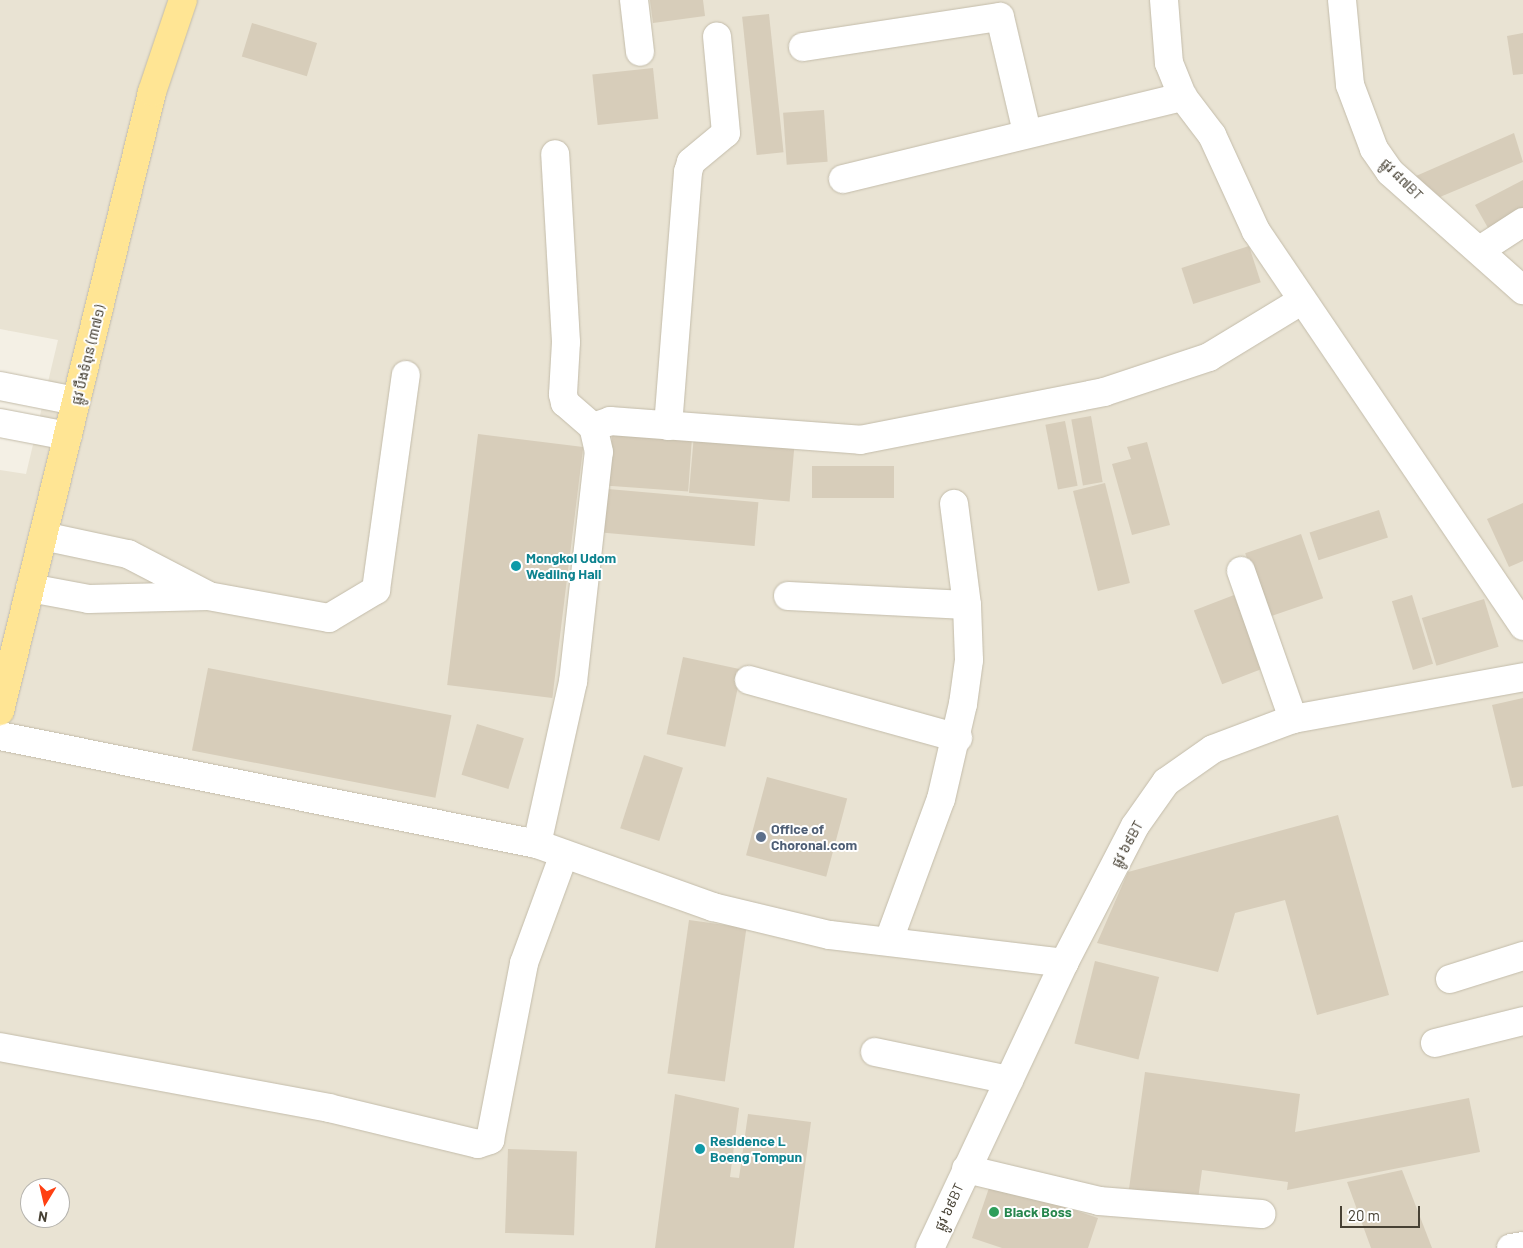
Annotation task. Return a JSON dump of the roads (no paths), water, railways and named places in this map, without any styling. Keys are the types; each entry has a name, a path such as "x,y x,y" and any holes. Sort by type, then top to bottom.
{"main road":[{"name":"ផ្លូវ បឹងទំពុន (៣៧១)","path":"0,711 152,92 183,0"}],"street":[{"path":"634,0 640,52"},
{"path":"1164,0 1169,63 1183,97 1212,135 1256,231 1301,302 1523,626"},
{"name":"ផ្លូវ ៨៧BT","path":"1342,0 1350,85 1374,149 1390,172 1523,290"},
{"path":"802,47 1000,17 1027,132"},
{"path":"668,426 688,172 691,162 726,133 717,36"},
{"path":"843,179 1027,132 1183,97"},
{"path":"537,844 573,682 585,592 599,452 593,427 565,403 563,394 566,342 555,154"},
{"path":"1480,250 1523,222"},
{"path":"593,427 610,422 860,440 1104,392 1209,357 1301,302"},
{"path":"30,588 89,599 208,596 329,618 376,590 406,375"},
{"path":"0,386 76,401"},
{"path":"0,423 68,436"},
{"path":"889,940 958,738 969,660 967,605 954,504"},
{"path":"43,536 128,554 208,596"},
{"path":"1242,572 1293,719"},
{"path":"788,596 967,605"},
{"name":"ផ្លូវ ៦៩BT","path":"930,1248 1064,963 1135,826 1166,782 1213,749 1293,719 1523,677"},
{"path":"749,680 958,738"},
{"path":"0,736 537,844 713,907 830,935 889,940 1064,963"},
{"path":"0,1047 329,1108 478,1144 490,1140 524,963 564,854"},
{"path":"1450,978 1523,956"},
{"path":"1435,1043 1523,1021"},
{"path":"875,1052 1009,1080"},
{"path":"966,1169 1099,1201 1261,1214"},
{"path":"1511,1248 1523,1246"}],"place":[{"name":"Mongkol Udom Wediing Hall","path":"516,566"},
{"name":"Office of Choronai.com","path":"761,837"},
{"name":"Residence L Boeng Tompun","path":"700,1149"},
{"name":"Black Boss","path":"994,1212"}]}
